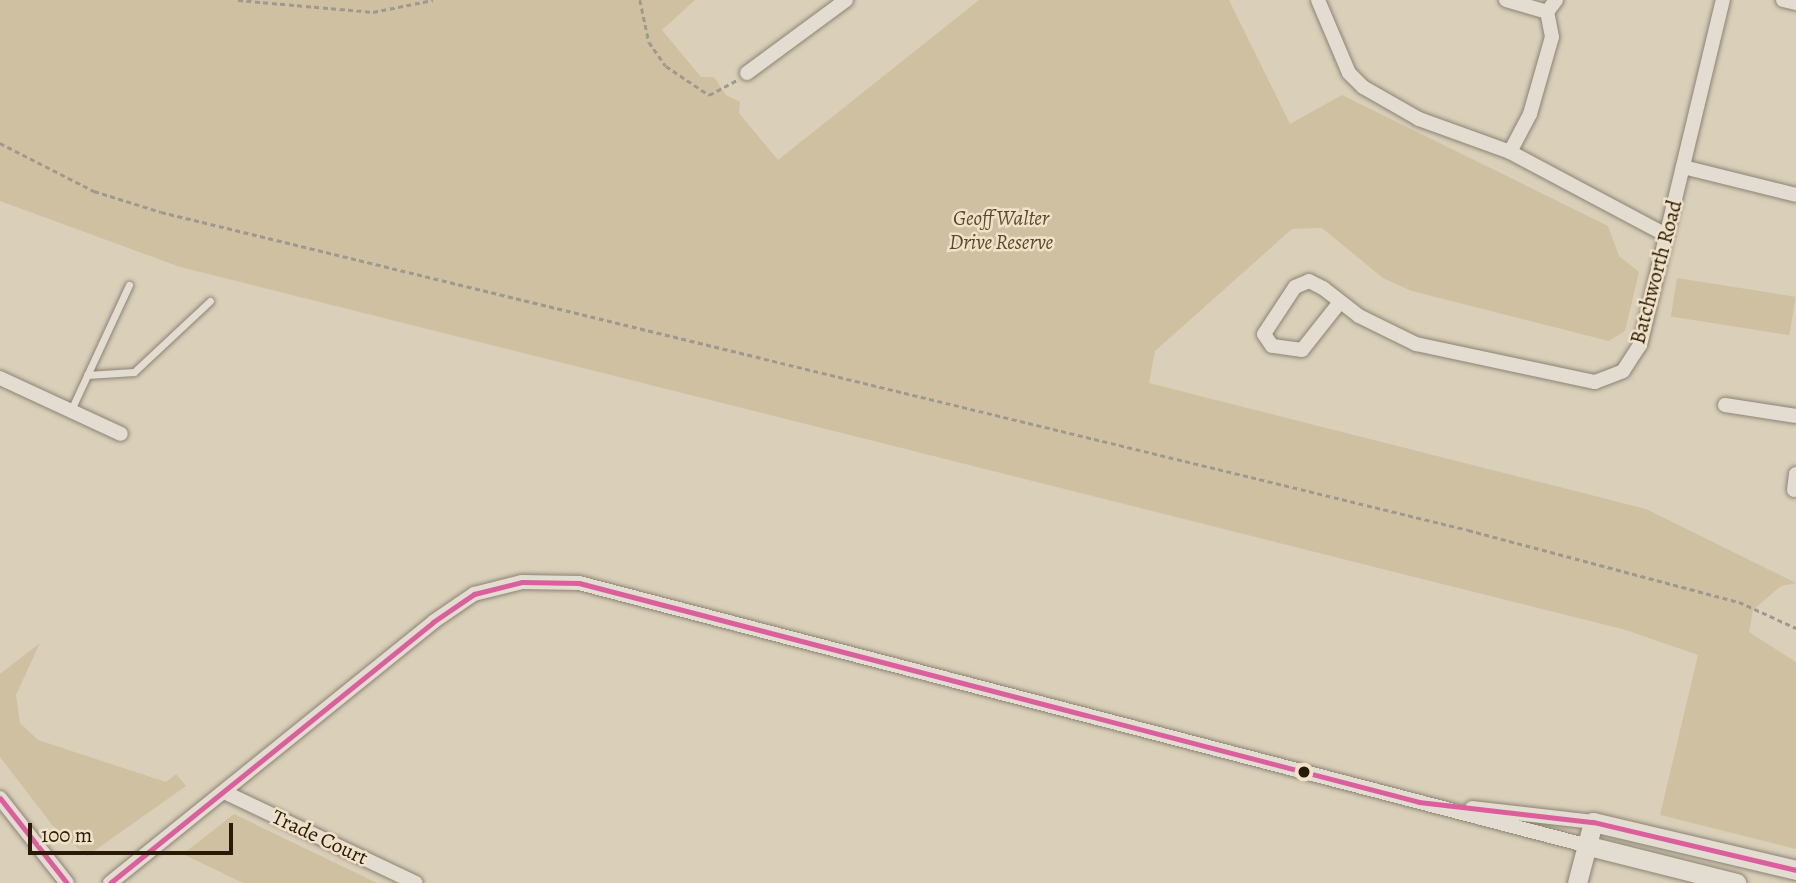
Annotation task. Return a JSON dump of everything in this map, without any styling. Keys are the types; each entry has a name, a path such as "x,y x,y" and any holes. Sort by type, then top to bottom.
{"main road":[{"path":"1577,883 1589,846 1593,822 1796,870"},
{"path":"1589,846 1736,883"}],"street":[{"path":"747,73 846,0"},
{"path":"1318,0 1349,73 1363,87 1419,119 1510,152 1666,235"},
{"path":"1506,0 1551,6 1552,37 1530,114 1510,152"},
{"name":"Batchworth Road","path":"1340,302 1302,350 1272,346 1264,334 1269,317 1302,284 1316,285 1340,302 1416,344 1595,382 1623,371 1640,345 1723,0"},
{"path":"1783,0 1796,3"},
{"path":"1684,167 1796,195"},
{"path":"0,378 121,434"},
{"path":"1725,405 1796,416"},
{"path":"1794,490 1796,474"},
{"path":"110,883 433,622 474,594 522,582 579,583 1589,846"},
{"name":"Trade Court","path":"224,792 416,883"},
{"path":"0,798 66,883"},
{"path":"1419,802 1593,822"}],"lane":[{"path":"70,411 129,285"},
{"path":"87,375 134,372 210,301"}],"path":[{"path":"238,0 373,12 433,0"},
{"path":"640,0 649,42 666,66 697,89 716,94 747,73"},
{"path":"0,143 94,191 161,212 1468,530 1739,602 1796,628"}],"green space":[{"name":"Geoff Walter Drive Reserve","path":"0,0 695,0 662,30 701,77 714,77 726,95 740,102 739,113 778,160 979,0 1229,0 1290,124 1342,95 1608,226 1619,256 1639,272 1625,331 1609,341 1412,291 1383,278 1322,228 1292,229 1155,351 1149,383 1646,509 1796,583 1781,586 1753,610 1749,632 1796,662 1796,849 1660,815 1698,655 1626,630 180,267 0,201"},
{"path":"1677,278 1796,297 1789,335 1671,317"},
{"path":"40,643 16,695 20,723 38,740 166,782 176,774 186,786 87,856 53,826 0,757 0,674"},
{"path":"234,814 377,883 243,883 183,854"}],"transit line":[{"path":"110,883 433,622 474,594 522,582 579,583 1419,802 1593,822 1796,870"},
{"path":"0,798 67,883"}]}
